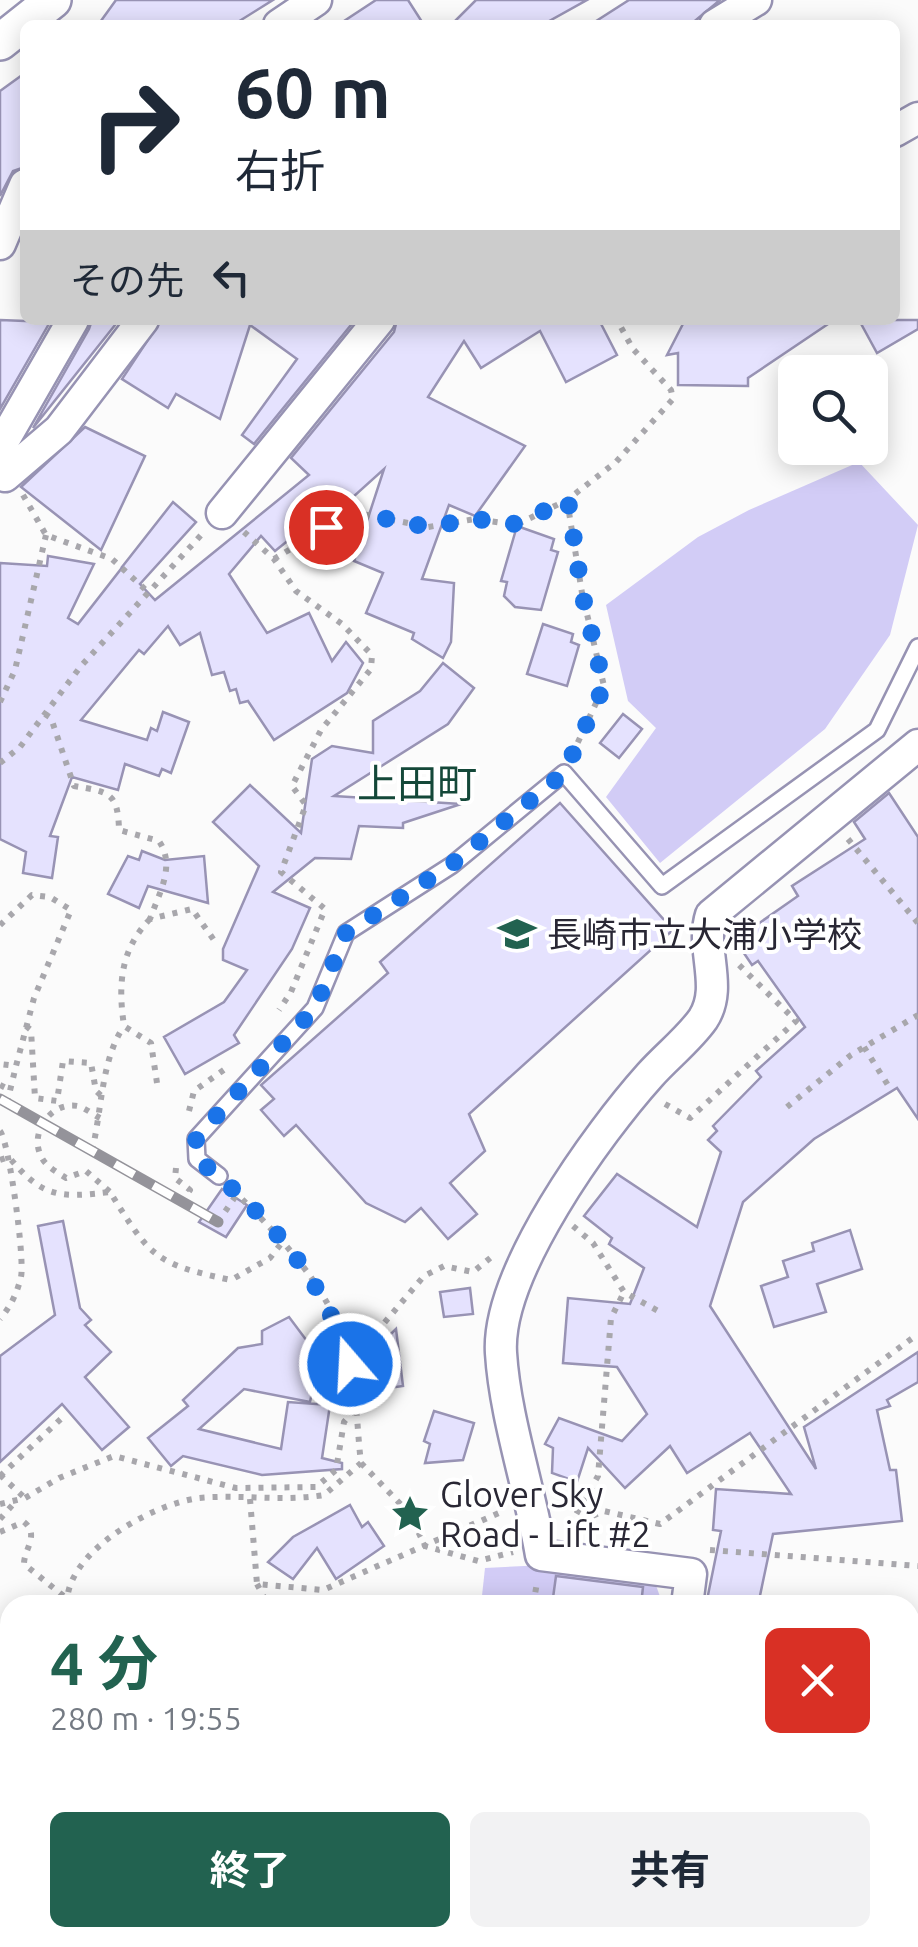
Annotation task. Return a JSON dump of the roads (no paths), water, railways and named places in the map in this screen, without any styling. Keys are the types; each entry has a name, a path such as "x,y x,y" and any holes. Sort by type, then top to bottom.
{"street":[{"path":"290,20 316,0"},
{"path":"723,20 756,0"},
{"path":"0,244 20,197"},
{"path":"3,462 71,325"},
{"path":"3,462 59,430 139,325"},
{"path":"222,513 375,325"},
{"path":"688,1595 691,1574 546,1555 500,1348 518,1273 553,1210 648,1078 704,1018 712,987 706,930 711,915 827,815 918,745"}],"lane":[{"path":"219,1176 197,1159 196,1138 315,1008 346,933 452,864 564,773 662,886 877,730 918,646"}],"railway":[{"path":"0,1099 218,1222"}],"place":[{"name":"長崎市立大浦小学校","path":"517,934"},
{"name":"Glover Sky Road - Lift #2","path":"410,1514"}],"district":[{"name":"上田町","path":"417,783"}]}
